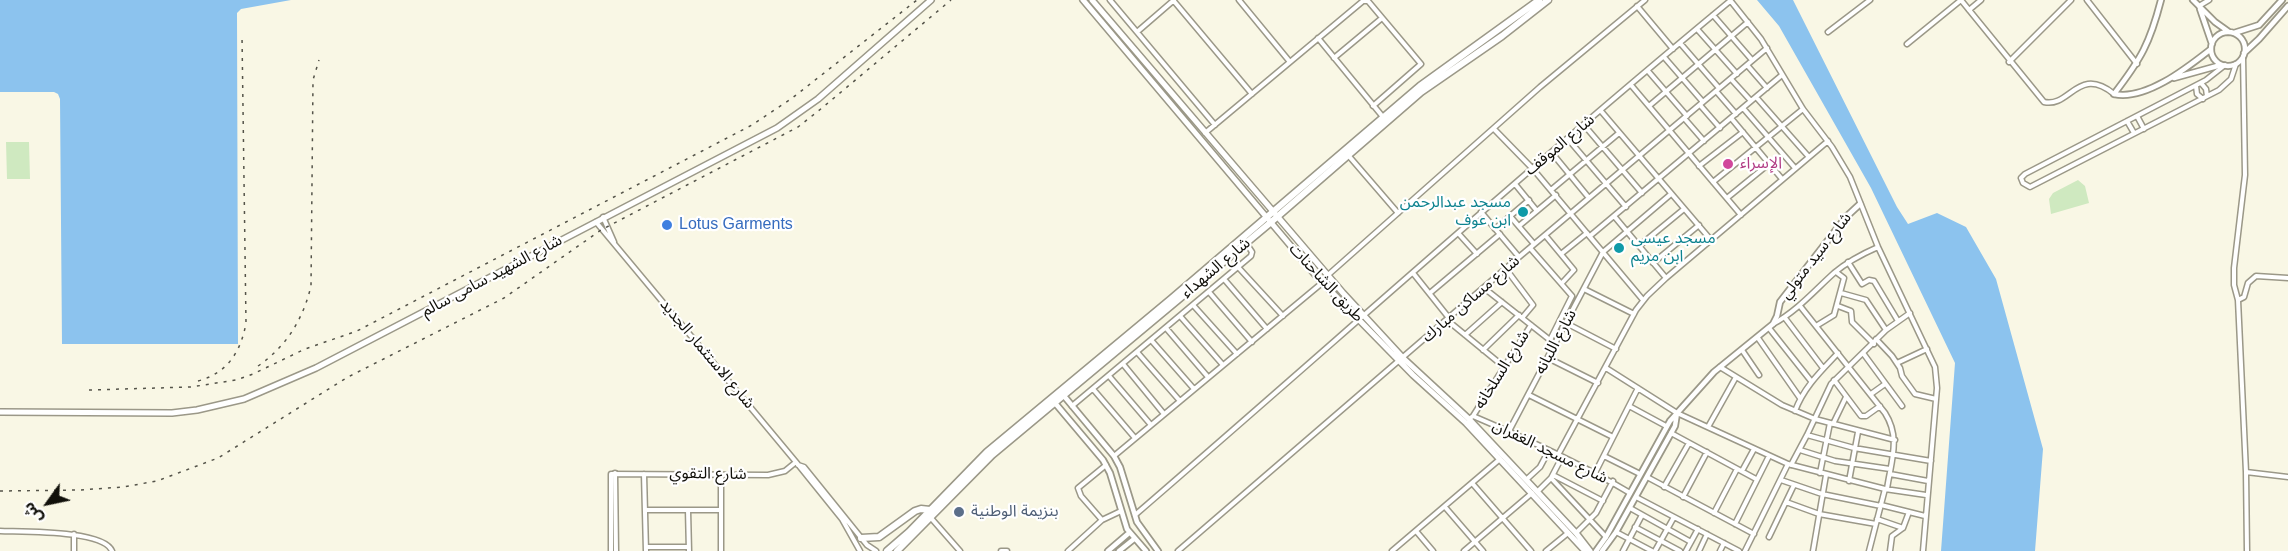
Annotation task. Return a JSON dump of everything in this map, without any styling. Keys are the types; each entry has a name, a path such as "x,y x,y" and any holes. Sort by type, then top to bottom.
{"highway":[{"name":"شارع الشهداء","path":"1274,215 1429,79 1539,0"},
{"name":"شارع الشهداء","path":"897,551 987,452 1348,155 1421,92 1502,36 1548,0"},
{"name":"شارع الشهداء","path":"887,551 931,514 978,468 1194,282 1246,243 1268,220"},
{"path":"858,539 879,537 917,510 931,514"}],"main road":[{"name":"شارع الشهيد سامى سالم","path":"0,412 172,413 197,410 244,399 316,368 792,119 931,0"},
{"name":"طريق الشاحنات","path":"1083,0 1322,283 1363,318"},
{"name":"طريق الشاحنات","path":"1092,0 1363,318 1500,459 1576,533 1590,551"},
{"path":"1110,32 1115,28"},
{"path":"1174,110 1180,104"},
{"path":"1188,126 1193,120"},
{"path":"1328,288 1333,286 1334,282"},
{"path":"1337,298 1342,292"},
{"name":"طريق الشاحنات","path":"1401,359 1471,417 1527,479 1568,533 1585,551"}],"street":[{"path":"1110,0 1215,125"},
{"path":"1137,32 1173,0 1252,94"},
{"path":"1239,0 1290,62"},
{"path":"1328,275 1645,0"},
{"path":"1730,0 1767,48 1803,109 1828,141 1853,182 1878,247 1936,371 1936,399 1923,551"},
{"name":"شارع الموقف","path":"1134,515 1363,318 1481,212 1730,0"},
{"path":"1828,32 1870,0"},
{"path":"1907,44 1961,0 2009,62 2044,102 2054,102 2082,85 2105,87 2114,94 2127,95 2171,78 2236,64"},
{"path":"1969,10 1981,0"},
{"path":"2009,62 2071,0"},
{"path":"2087,0 2137,65"},
{"path":"2114,94 2137,65 2151,35 2161,0"},
{"path":"2193,0 2244,44 2244,175 2234,285 2238,300 2246,472 2247,551"},
{"path":"2201,0 2199,7 2214,58 2223,65"},
{"path":"2199,7 2209,0"},
{"path":"2171,78 2212,47 2217,37 2259,25 2282,0"},
{"path":"1205,134 1363,1 1368,1 1421,64 1373,106"},
{"path":"1637,6 1673,49"},
{"path":"2223,65 2212,77 2023,175 2023,183 2028,187 2205,98 2228,83 2236,64 2288,6"},
{"path":"1713,15 1752,60"},
{"path":"1334,58 1382,18"},
{"path":"1648,106 1748,22"},
{"path":"1697,29 1737,74"},
{"path":"1318,38 1383,118"},
{"path":"1680,43 1736,114"},
{"name":"شارع مساكن مبارك","path":"1178,551 1534,244 1767,48"},
{"path":"1664,57 1719,128"},
{"path":"1747,65 1767,88"},
{"path":"1648,71 1704,141"},
{"path":"1561,254 1626,207 1782,75"},
{"path":"1731,79 1751,101"},
{"path":"2198,84 2206,88 2205,98"},
{"path":"2198,84 2197,93 2205,98"},
{"path":"1631,85 1741,215"},
{"path":"1756,97 1808,156"},
{"path":"1743,108 1795,168"},
{"path":"1713,182 1803,109"},
{"path":"1601,111 1711,240"},
{"path":"2137,116 2144,129"},
{"path":"1731,118 1782,179"},
{"path":"2127,121 2134,134"},
{"path":"1584,125 1642,193"},
{"path":"1494,129 1556,195 1643,300"},
{"path":"1700,166 1743,132"},
{"path":"1551,190 1619,133"},
{"path":"1568,139 1626,207"},
{"path":"1464,551 1552,476 1578,419 1643,300 1828,141"},
{"path":"1552,153 1589,198"},
{"path":"1348,155 1398,213"},
{"path":"1726,198 1770,163"},
{"path":"2036,168 2040,174 2038,182"},
{"path":"2030,171 2031,178 2038,182"},
{"path":"1515,184 1537,211"},
{"path":"1603,252 1671,194"},
{"path":"1519,226 1556,195"},
{"path":"1495,229 1529,200"},
{"name":"شارع سيد متولي","path":"1596,551 1606,537 1666,426 1719,367 1771,326 1777,316 1780,302 1846,217 1860,204"},
{"path":"1639,246 1684,209"},
{"path":"1481,212 1519,257"},
{"path":"1510,216 1534,244"},
{"path":"1614,216 1666,278"},
{"name":"شارع الاستثمار الجديد","path":"603,217 614,243"},
{"name":"شارع الاستثمار الجديد","path":"596,221 600,229 797,464 804,467 858,539 876,551"},
{"path":"1653,263 1699,225"},
{"path":"1458,232 1477,254"},
{"path":"1430,293 1500,234"},
{"path":"1545,235 1574,270 1562,283"},
{"path":"1063,413 1251,256 1252,252 1246,243"},
{"path":"1811,381 1771,326 1800,306 1848,262 1878,247"},
{"path":"1530,248 1572,296 1550,340"},
{"name":"شارع اللبانه","path":"1509,431 1603,252"},
{"path":"1848,262 1862,284 1869,280 1874,281 1898,321"},
{"path":"1239,267 1283,316"},
{"path":"1483,350 1533,305 1506,269"},
{"path":"1816,326 1833,316 1838,306 1844,278 1836,272"},
{"path":"1413,273 1448,319 1503,366"},
{"path":"2238,300 2244,297 2248,283 2256,276 2288,278"},
{"path":"1224,279 1267,329"},
{"path":"1114,456 1322,283"},
{"path":"1484,288 1555,344"},
{"path":"1584,289 1634,314"},
{"path":"1209,292 1252,342"},
{"path":"1841,293 1866,300 1886,330"},
{"path":"1465,335 1502,302"},
{"path":"1193,305 1237,354"},
{"path":"1800,306 1871,394 1893,427 1895,440 1890,472 1869,551"},
{"path":"1838,306 1851,311 1851,320 1897,363 1902,376 1915,394 1936,399"},
{"path":"1745,551 1780,480 1800,450 1825,394 1834,380 1886,330 1910,313"},
{"path":"1180,316 1223,365"},
{"path":"1785,318 1823,368"},
{"path":"1559,323 1566,323 1616,349"},
{"name":"شارع السلخانه","path":"1471,417 1531,325"},
{"path":"1166,328 1208,377"},
{"path":"1758,338 1800,398"},
{"path":"1151,340 1194,389"},
{"path":"1897,363 1927,349"},
{"path":"1742,350 1759,375"},
{"path":"1137,352 1180,401"},
{"path":"1795,411 1811,381 1838,353"},
{"path":"1863,353 1902,406"},
{"path":"1548,358 1598,383"},
{"path":"1123,364 1164,414"},
{"path":"1719,367 1795,411 1858,432 1895,440"},
{"path":"1606,368 1677,413 1789,465 1849,481 1926,495"},
{"path":"1109,376 1150,425"},
{"path":"1708,427 1736,377"},
{"path":"1834,380 1862,416 1880,406"},
{"path":"1871,394 1886,384"},
{"path":"1595,473 1638,388"},
{"path":"1094,389 1136,438"},
{"path":"1529,395 1614,437"},
{"path":"1064,396 1114,456 1139,528 1158,551"},
{"path":"1820,473 1826,441 1846,396"},
{"path":"1055,403 1106,465 1129,533 1146,551"},
{"path":"1629,406 1666,426"},
{"name":"شارع سيد متولي","path":"1602,551 1630,508 1677,422 1677,413"},
{"name":"شارع مسجد الغفران","path":"1471,417 1509,431 1549,450 1612,481 1630,493"},
{"path":"1849,481 1858,432"},
{"path":"1671,433 1756,479"},
{"path":"1807,435 1854,448 1931,461"},
{"path":"1664,487 1689,443"},
{"path":"1714,513 1754,448"},
{"path":"1527,479 1540,467 1549,450"},
{"path":"1800,450 1822,458 1928,481"},
{"path":"1683,496 1707,453"},
{"path":"1604,456 1640,474"},
{"path":"1735,524 1769,456"},
{"path":"1392,551 1500,459"},
{"name":"شارع التقوي","path":"613,474 776,474 797,464"},
{"path":"1102,520 1081,496 1078,488 1106,465"},
{"path":"2246,472 2288,477"},
{"path":"610,551 613,474"},
{"path":"613,474 616,551"},
{"path":"644,474 646,549 688,549 688,510"},
{"path":"721,474 721,551"},
{"path":"1813,551 1826,475"},
{"path":"1112,479 1122,476"},
{"path":"1552,476 1603,501"},
{"path":"1552,476 1606,537"},
{"path":"1647,477 1754,534"},
{"path":"1780,480 1822,494 1925,516"},
{"path":"1576,533 1591,519 1612,481"},
{"path":"1472,483 1531,551"},
{"path":"1768,537 1794,485"},
{"path":"1115,492 1126,488"},
{"path":"1636,497 1739,551"},
{"path":"1786,502 1819,514 1904,528"},
{"path":"1445,507 1483,551"},
{"path":"1630,508 1691,542"},
{"path":"645,510 721,510"},
{"path":"1068,551 1102,520 1121,511"},
{"path":"1890,551 1892,536 1904,528 1910,512"},
{"path":"931,514 960,551"},
{"path":"1624,551 1642,515"},
{"path":"1616,532 1654,551 1674,517"},
{"path":"1635,527 1680,551"},
{"path":"1686,551 1698,529"},
{"path":"0,531 74,534 104,541 112,551"},
{"path":"1416,531 1433,551"},
{"path":"1108,551 1129,533"},
{"path":"1546,551 1568,533"},
{"path":"74,534 74,551"},
{"path":"1699,551 1707,534"},
{"path":"1119,551 1134,538"},
{"name":"شارع الاستثمار الجديد","path":"858,539 860,551"},
{"path":"1720,551 1724,543"},
{"path":"1001,551 1007,551"}],"green space":[{"path":"6,142 29,142 30,179 7,179"},
{"path":"2078,180 2085,186 2089,203 2051,214 2049,199 2053,193"}],"water":[{"path":"0,0 291,0 241,9 237,13 238,344 62,344 60,99 54,92 0,92"},
{"path":"1757,0 1793,0 1897,207 1908,224 1937,213 1966,227 1996,279 2043,449 2035,551 1941,551 1955,363 1871,188 1779,26"}],"railway":[{"path":"89,390 191,387 236,380 305,349 357,331 752,125 791,99 917,0"},
{"path":"0,491 123,487 157,481 218,458 348,377 504,298 601,230 798,127 951,0"},
{"path":"198,381 225,367 231,360 241,343 246,323 242,36"},
{"path":"258,366 277,350 292,331 303,310 311,286 313,80 319,60"}],"place":[{"name":"الإسراء","path":"1728,164"},
{"name":"مسجد عبدالرحمن ابن عوف","path":"1523,212"},
{"name":"Lotus Garments","path":"667,225"},
{"name":"مسجد عيسى ابن مريم","path":"1619,248"},
{"name":"بنزيمة الوطنية","path":"959,512"}]}
